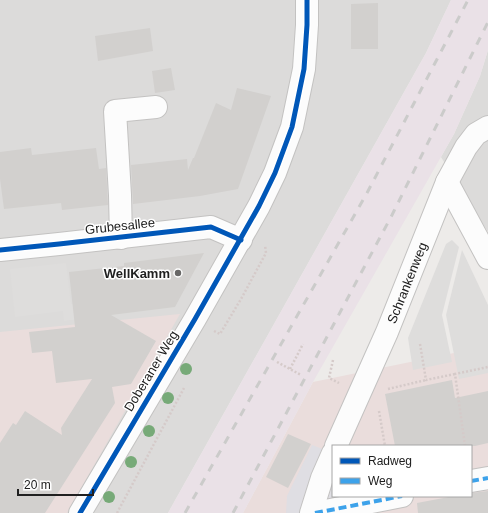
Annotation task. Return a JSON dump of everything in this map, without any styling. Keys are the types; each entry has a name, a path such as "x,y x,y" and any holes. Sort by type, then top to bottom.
{"street":[{"name":"Doberaner Weg","path":"80,513 195,319 259,206 275,173 292,127 304,69 307,0"},
{"path":"121,238 115,111 156,107"},
{"name":"Schrankenweg","path":"336,445 387,332 447,182 466,147 476,134 488,127"},
{"path":"447,182 488,258"},
{"name":"Grubesallee","path":"0,250 211,227 240,240"},
{"path":"312,513 322,478 332,455"},
{"path":"472,481 488,478"},
{"path":"315,513 397,497"}],"path":[{"path":"210,336 212,330 220,334 242,299 266,253 265,241"},
{"path":"290,369 303,344"},
{"path":"420,344 426,380"},
{"path":"329,378 332,360"},
{"path":"277,362 301,375"},
{"path":"382,390 488,367"},
{"path":"455,374 465,445"},
{"path":"117,513 187,383"},
{"path":"378,408 385,445"}],"shaded area":[{"path":"0,0 451,0 426,53 168,513 0,513"},
{"path":"451,0 488,0 488,50 480,76 454,134 313,382 243,513 168,513 426,53"},
{"path":"488,50 488,232 441,157 454,134 480,76"},
{"path":"452,240 459,247 442,315 452,362 413,370 408,338 446,244"},
{"path":"462,250 488,305 488,373 459,379 446,315"},
{"path":"66,263 71,304 99,301 100,316 64,321 63,311 15,317 10,269"},
{"path":"180,314 67,513 0,513 0,332"},
{"path":"488,346 488,513 243,513 313,382"},
{"path":"312,445 332,453 332,497 337,497 333,509 334,513 286,513 287,496"}],"building":[{"path":"378,3 378,49 351,49 351,4"},
{"path":"150,28 153,51 98,61 95,36"},
{"path":"171,68 175,90 155,93 152,71"},
{"path":"237,88 271,96 238,189 200,196 133,204 131,165 187,159 188,170 216,103 231,110"},
{"path":"31,148 32,155 96,148 99,169 106,168 108,205 62,210 61,203 4,209 0,179 0,152"},
{"path":"204,253 175,307 111,315 156,341 131,384 112,387 115,403 45,513 0,513 0,443 13,423 16,425 25,411 62,435 61,428 92,379 56,383 52,351 32,353 29,332 75,327 69,272 124,266 124,263"},
{"path":"452,380 455,398 488,391 488,443 475,446 395,445 385,394"},
{"path":"288,434 311,444 288,488 266,477"},
{"path":"488,491 488,513 418,513 417,503 449,497 472,497 472,493"}],"railway":[{"path":"185,513 367,193 468,0"},
{"path":"233,513 392,215 488,22"}],"marked path":[{"path":"472,481 488,478"},
{"path":"315,513 397,497"}],"cycle path":[{"path":"80,513 195,319 259,206 275,173 292,127 304,69 307,0"},
{"path":"0,250 211,227 241,240"}],"place":[{"name":"WellKamm","path":"178,273"}]}
